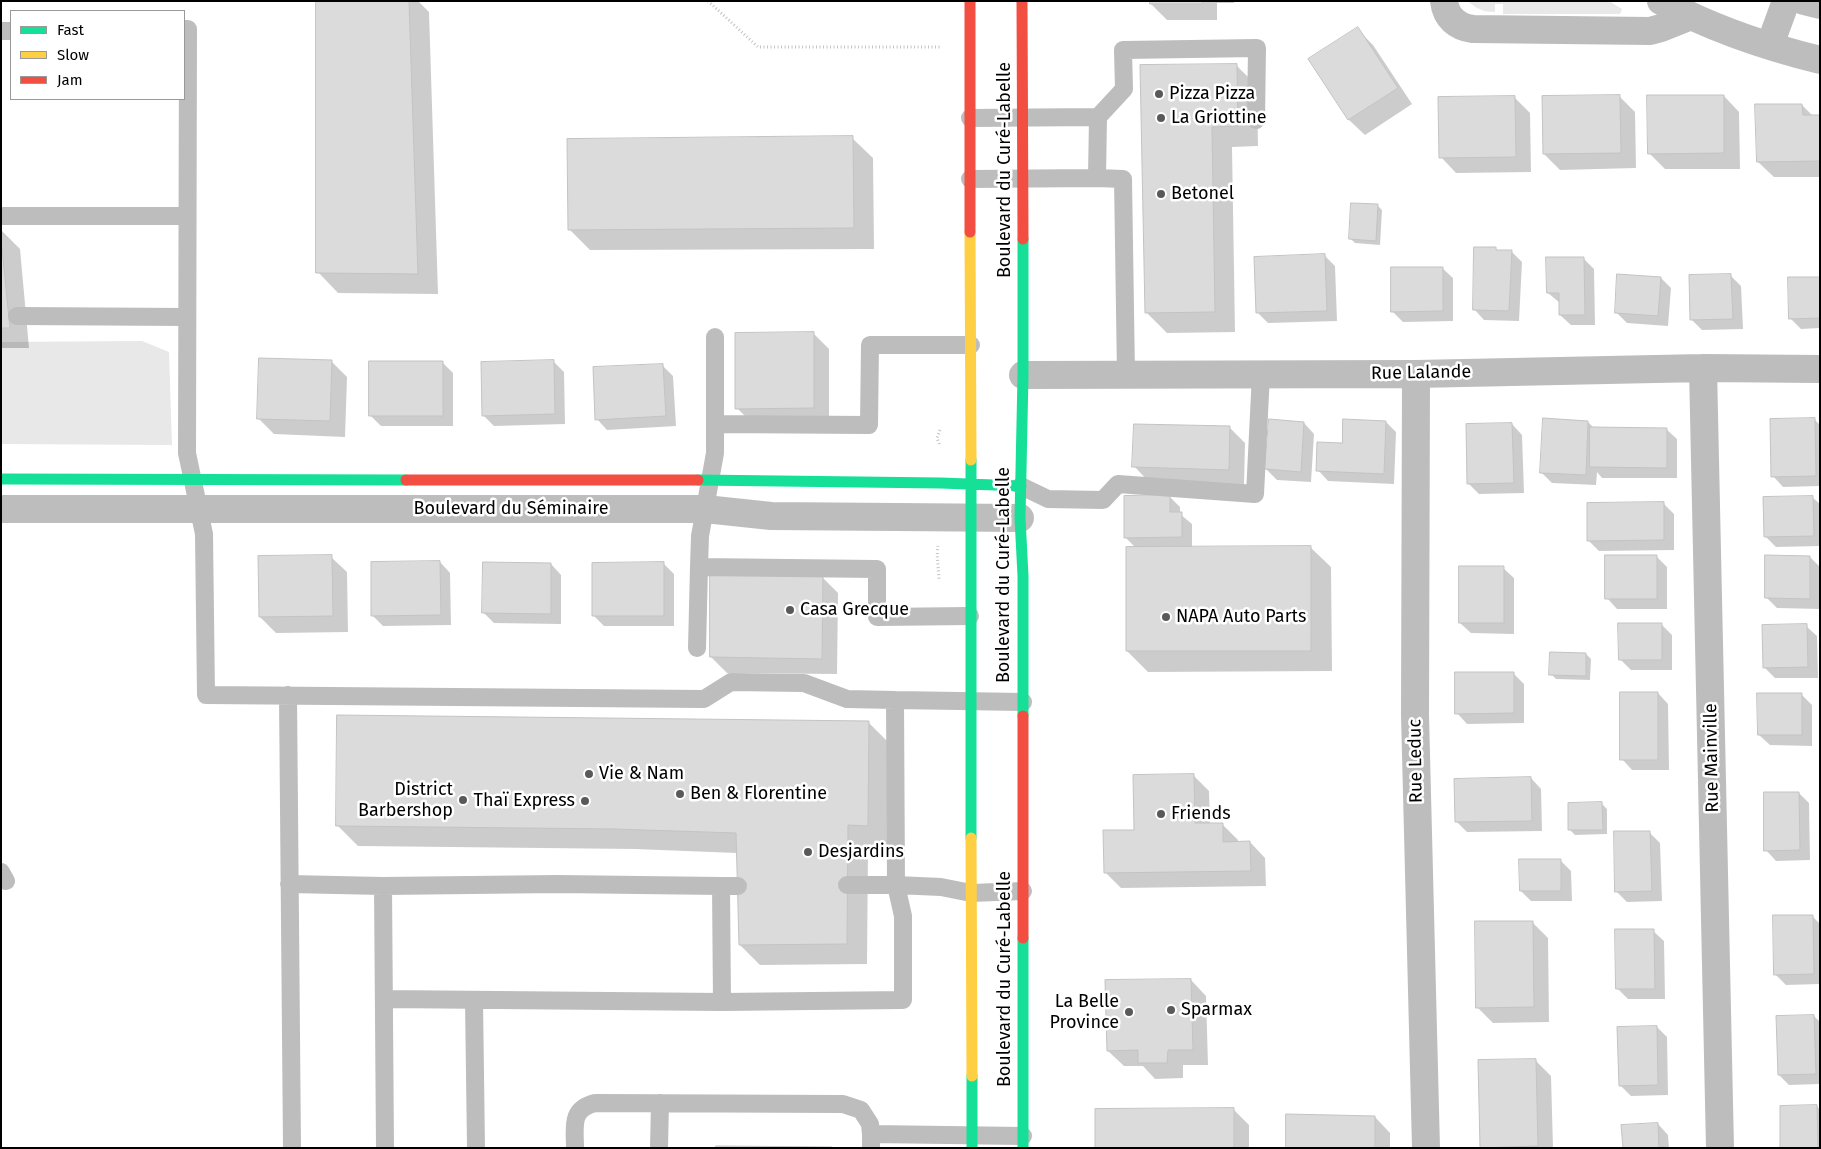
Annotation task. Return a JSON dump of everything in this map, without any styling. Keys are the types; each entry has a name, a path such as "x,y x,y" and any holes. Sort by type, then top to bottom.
{"main road":[{"name":"Boulevard du Curé-Labelle","path":"970,1 972,1142"},
{"name":"Boulevard du Curé-Labelle","path":"1022,1 1023,376 1020,518 1023,571 1023,1142"},
{"name":"Boulevard du Séminaire","path":"1,479 711,480 941,482 1020,486"}],"street":[{"path":"1661,1 1691,16 1770,46 1820,60"},
{"path":"1770,46 1786,1"},
{"path":"1804,1 1820,5"},
{"path":"1448,11 1464,28 1473,29 1650,31 1691,16"},
{"name":"Rue Lalande","path":"1023,376 1416,374 1703,368 1820,369"},
{"name":"Rue Mainville","path":"1703,368 1720,1148"},
{"name":"Rue Leduc","path":"1416,374 1415,715 1426,1148"},
{"name":"Boulevard du Séminaire","path":"1,509 705,509 771,516 1020,518"}],"lane":[{"path":"185,29 188,29 187,453 204,534 206,695 704,699 731,682 804,683 847,699 1022,702"},
{"path":"1097,178 1098,117 1124,89 1123,50 1257,48 1256,120"},
{"path":"970,118 1098,117"},
{"path":"970,180 1023,178 1124,179 1126,375"},
{"path":"1,216 187,216"},
{"path":"17,316 187,317"},
{"path":"698,648 700,536 715,453 715,337"},
{"path":"715,424 869,425 870,345 972,345"},
{"path":"1020,486 1048,499 1104,500 1118,484 1255,494 1261,374"},
{"path":"1020,518 1048,499"},
{"path":"699,567 877,569 877,617 970,616"},
{"path":"288,695 292,1148"},
{"path":"384,999 722,1002 903,1000 903,916 896,885 895,700"},
{"path":"290,884 383,886 558,884 730,886 722,1002"},
{"path":"847,885 941,887 971,893 1023,892"},
{"path":"383,886 385,1148"},
{"path":"474,1000 476,1148"},
{"path":"575,1148 575,1119 579,1110 586,1105 595,1103 843,1104 861,1110 867,1116 870,1124 871,1141 1023,1142"},
{"path":"659,1148 660,1103"}],"path":[{"path":"708,1 758,47 940,47"},
{"path":"937,551 939,581"}],"shaded area":[{"path":"1468,1 1609,1 1622,9 1620,14 1503,14 1503,4 1495,4 1495,12 1491,12 1477,8"},
{"path":"142,341 169,352 172,445 1,444 1,342"}],"building":[{"path":"316,1 409,1 418,274 316,273"},
{"path":"1150,1 1202,1 1202,4 1150,4"},
{"path":"1358,27 1398,88 1348,120 1308,59"},
{"path":"1237,64 1238,126 1212,127 1215,312 1145,313 1140,65"},
{"path":"1620,95 1621,153 1543,154 1542,96"},
{"path":"1647,95 1724,95 1724,153 1648,154"},
{"path":"1515,96 1516,157 1439,158 1438,97"},
{"path":"1755,104 1802,104 1803,115 1820,115 1820,161 1757,162"},
{"path":"853,136 854,228 568,230 567,139"},
{"path":"1351,203 1378,204 1376,241 1349,239"},
{"path":"1,239 10,328 1,328"},
{"path":"1474,247 1496,247 1496,250 1512,250 1509,311 1473,310"},
{"path":"1325,254 1327,311 1256,313 1254,257"},
{"path":"1546,257 1584,257 1585,315 1559,315 1559,293 1547,293"},
{"path":"1391,267 1443,267 1443,311 1391,312"},
{"path":"1617,274 1661,277 1658,316 1615,313"},
{"path":"1731,274 1733,319 1690,320 1689,275"},
{"path":"1788,277 1820,277 1820,318 1789,319"},
{"path":"814,332 814,408 735,409 735,333"},
{"path":"259,358 332,360 330,421 257,419"},
{"path":"554,360 555,414 482,416 481,362"},
{"path":"369,361 443,361 443,416 369,416"},
{"path":"663,364 666,416 595,420 593,367"},
{"path":"1543,418 1588,421 1586,475 1540,473"},
{"path":"1815,418 1816,476 1771,477 1770,419"},
{"path":"1269,419 1304,422 1301,472 1265,469"},
{"path":"1343,419 1386,421 1384,474 1316,471 1317,442 1342,443"},
{"path":"1512,423 1514,483 1467,484 1466,424"},
{"path":"1134,424 1230,426 1229,470 1132,467"},
{"path":"1590,427 1667,428 1667,468 1590,467"},
{"path":"1170,495 1170,512 1182,512 1182,537 1124,538 1124,496"},
{"path":"1813,496 1814,536 1764,537 1763,497"},
{"path":"1664,502 1664,540 1587,541 1587,503"},
{"path":"1311,546 1311,651 1126,651 1126,547"},
{"path":"332,555 333,616 259,617 258,556"},
{"path":"1605,555 1657,555 1657,599 1605,599"},
{"path":"1765,555 1810,556 1810,599 1765,598"},
{"path":"440,561 441,615 371,616 371,562"},
{"path":"483,562 551,563 551,614 482,613"},
{"path":"664,562 664,616 592,616 592,563"},
{"path":"1459,566 1504,566 1504,623 1459,623"},
{"path":"710,574 823,576 822,659 710,657"},
{"path":"1618,623 1662,623 1662,660 1619,660"},
{"path":"1807,624 1808,667 1763,668 1762,625"},
{"path":"1550,652 1586,653 1586,676 1549,675"},
{"path":"1455,672 1514,672 1514,713 1455,714"},
{"path":"1620,692 1658,692 1658,760 1620,760"},
{"path":"1757,693 1802,693 1802,735 1758,735"},
{"path":"337,715 869,721 868,826 848,825 847,944 739,945 736,833 614,829 336,826"},
{"path":"1194,774 1195,823 1223,823 1223,842 1250,841 1251,871 1104,873 1103,830 1134,830 1133,775"},
{"path":"1531,777 1532,821 1455,822 1454,779"},
{"path":"1764,792 1799,792 1800,850 1764,851"},
{"path":"1602,802 1603,830 1568,830 1568,803"},
{"path":"1614,831 1650,831 1652,891 1615,892"},
{"path":"1519,859 1561,859 1561,891 1520,891"},
{"path":"1773,915 1813,915 1814,974 1774,975"},
{"path":"1475,921 1533,921 1534,1007 1476,1008"},
{"path":"1615,929 1654,929 1655,989 1616,989"},
{"path":"1191,979 1193,1050 1168,1050 1167,1063 1138,1063 1138,1050 1107,1051 1105,980"},
{"path":"1814,1015 1816,1074 1778,1075 1776,1016"},
{"path":"1657,1026 1658,1085 1619,1086 1617,1027"},
{"path":"1536,1059 1538,1146 1480,1148 1478,1060"},
{"path":"1817,1105 1818,1148 1780,1148 1780,1106"},
{"path":"1234,1108 1234,1148 1095,1148 1095,1109"},
{"path":"1286,1114 1375,1116 1375,1148 1286,1148"},
{"path":"1658,1123 1659,1148 1623,1148 1621,1125"},
{"path":"716,1146 832,1147 832,1148 716,1148"}],"traffic: fast":[{"path":"1023,239 1020,518 1023,576 1023,716"},
{"path":"971,460 971,838"},
{"path":"1,479 406,480"},
{"path":"698,480 941,483 1021,486"},
{"path":"1023,938 1023,1148"},
{"path":"972,1076 972,1148"}],"traffic: slow":[{"path":"970,232 971,460"},
{"path":"971,838 972,1076"}],"traffic: jam":[{"path":"970,1 970,232"},
{"path":"1022,1 1023,239"},
{"path":"406,480 698,480"},
{"path":"1023,716 1023,938"}],"place":[{"name":"Pizza Pizza","path":"1159,94"},
{"name":"La Griottine","path":"1161,118"},
{"name":"Betonel","path":"1161,194"},
{"name":"Casa Grecque","path":"790,610"},
{"name":"NAPA Auto Parts","path":"1166,617"},
{"name":"Vie & Nam","path":"589,774"},
{"name":"Ben & Florentine","path":"680,794"},
{"name":"District Barbershop","path":"463,800"},
{"name":"Thaï Express","path":"585,801"},
{"name":"Friends","path":"1161,814"},
{"name":"Desjardins","path":"808,852"},
{"name":"Sparmax","path":"1171,1010"},
{"name":"La Belle Province","path":"1129,1012"}]}
